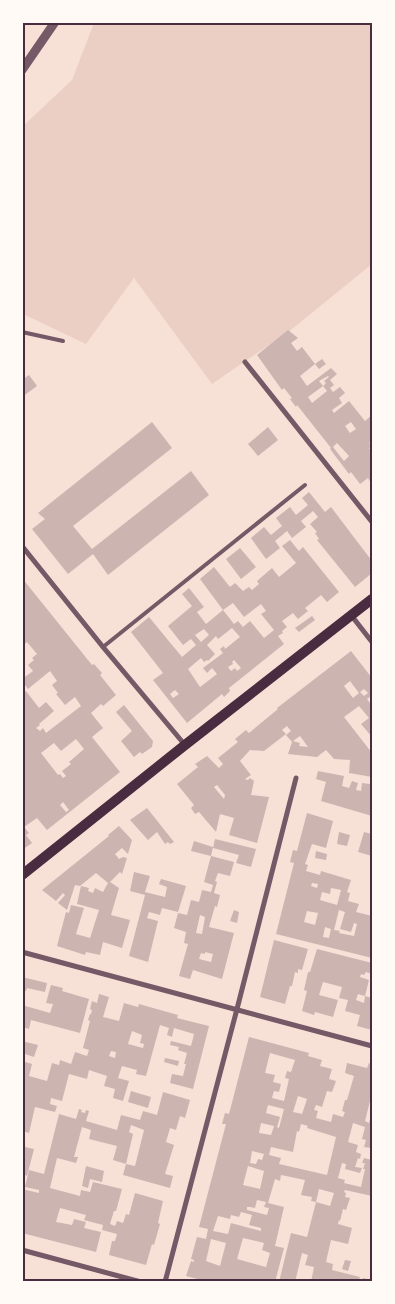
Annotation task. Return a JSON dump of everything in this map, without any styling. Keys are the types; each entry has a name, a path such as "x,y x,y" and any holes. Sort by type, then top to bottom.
{"main road":[{"path":"22,875 372,599"}],"street":[{"path":"22,70 55,22"},
{"path":"245,362 372,522"},
{"path":"22,546 185,745"},
{"path":"351,615 372,642"},
{"path":"165,1282 296,778"},
{"path":"22,952 372,1046"},
{"path":"22,1250 141,1282"}],"lane":[{"path":"22,332 63,341"},
{"path":"103,647 305,484"}],"shaded area":[{"path":"94,23 372,23 372,264 292,329 212,384 134,278 86,344 23,314 22,127 72,80"}],"building":[{"path":"288,330 298,338 291,343 297,351 302,347 315,364 300,376 307,386 331,368 337,374 330,380 334,385 330,388 333,392 340,387 345,393 339,398 342,403 332,410 334,413 349,401 365,421 372,415 372,441 369,443 372,447 369,448 372,453 372,485 368,478 360,484 351,472 349,474 331,448 297,405 296,407 284,388 282,390 257,355","holes":["328,376 329,377 324,381 326,383 323,386 319,381","323,386 327,391 312,403 308,397","351,422 356,429 350,433 345,426","337,443 349,456 344,461 333,447"]},
{"path":"322,359 326,364 319,369 315,364"},
{"path":"29,375 37,386 22,397 22,380"},
{"path":"152,422 172,448 73,526 92,549 191,471 209,495 108,575 93,554 68,574 32,529 45,519 38,513"},
{"path":"268,427 278,440 258,456 248,444"},
{"path":"309,492 325,512 331,507 372,561 372,573 355,587 317,540 319,539 315,533 317,532 310,524 318,517 313,511 301,521 306,527 292,538 287,531 275,541 280,548 266,559 251,538 264,527 271,535 282,526 276,518 290,507 296,515 308,505 302,498"},
{"path":"290,540 299,551 303,547 339,592 327,602 321,595 305,608 308,611 298,619 293,613 282,621 287,627 278,636 284,644 229,688 230,691 224,697 222,694 187,723 153,680 163,673 131,632 149,617 182,657 196,645 191,639 183,645 168,626 192,606 182,594 189,588 204,607 197,612 206,624 223,610 200,579 214,567 230,587 235,583 243,591 249,587 252,590 259,584 257,581 272,568 279,577 296,563 282,546","holes":["233,603 244,617 261,604 266,611 261,614 274,630 264,638 250,621 243,627 238,621 234,624 223,610","232,628 240,637 225,649 224,646 220,649 223,653 203,668 207,673 212,668 217,674 200,687 188,669 201,658 204,662 208,661 215,654 207,645 216,636 218,639","204,629 209,635 201,642 195,635","234,660 241,668 237,671 235,668 231,671 228,667 233,664","175,690 179,694 173,698 170,694"]},
{"path":"240,548 256,567 241,579 226,559"},
{"path":"22,578 92,665 94,664 102,673 100,675 116,695 91,713 103,728 92,737 120,772 47,830 37,818 24,827 29,833 26,835 32,843 22,850 22,693 26,691 39,708 46,702 54,711 36,728 40,731 43,728 46,733 81,706 75,697 65,705 56,694 58,693 52,685 57,681 50,671 28,689 22,679 33,671 28,665 37,654 27,642 22,646","holes":["76,739 84,749 62,771 66,776 63,778 60,774 58,775 41,753 54,743 61,751","63,802 69,810 66,812 60,805"]},
{"path":"312,616 315,620 299,632 295,628"},
{"path":"351,651 372,678 372,700 370,697 367,699 370,703 372,702 372,737 361,724 369,718 359,706 344,717 372,753 372,777 349,773 350,760 334,759 326,750 317,757 288,754 292,742 286,735 291,731 287,726 282,730 286,734 264,751 250,750 240,761 251,775 245,779 248,780 250,778 254,781 251,795 269,797 257,843 229,835 234,818 220,814 216,832 199,812 195,814 191,808 194,805 177,784 198,767 195,764 207,756 219,768 223,764 218,758 238,742 235,739 246,730 249,733 277,708","holes":["350,681 359,693 353,698 344,686","364,689 368,693 364,696 360,692","300,736 308,747 299,746 300,743 293,741","217,785 225,795 224,799 214,787"]},
{"path":"124,705 153,741 152,747 134,757 121,741 132,731 116,712"},
{"path":"318,771 344,776 342,786 349,788 352,781 358,783 356,790 361,791 362,783 370,784 372,782 372,816 321,801 326,782 316,779"},
{"path":"147,808 174,842 165,844 157,832 148,840 130,820"},
{"path":"307,813 333,821 326,848 312,844 305,864 308,865 306,871 320,875 321,871 351,880 347,892 350,893 348,901 359,904 356,912 372,916 372,958 276,934 294,863 290,862 293,850 297,851","holes":["312,883 318,884 317,888 311,886","331,888 341,890 337,905 320,900 322,892 330,894","339,910 345,912 340,929 351,932 354,923 357,924 354,936 339,933 340,931 334,930","307,911 318,913 315,925 304,922","325,927 331,929 329,938 323,937"]},
{"path":"119,826 132,840 128,854 122,848 115,854 119,859 127,858 122,874 120,872 110,882 119,888 111,915 130,920 122,948 103,942 100,955 86,952 85,955 57,946 66,912 69,913 71,905 84,908 76,934 90,938 99,910 77,904 81,886 89,888 88,891 93,893 95,888 103,892 108,883 96,873 80,886 75,885 67,910 58,903 65,895 63,893 56,901 42,890"},
{"path":"339,832 350,835 347,846 337,844"},
{"path":"364,832 372,834 372,856 358,852"},
{"path":"215,839 256,849 251,867 236,863 239,855 213,848"},
{"path":"194,841 213,847 211,856 191,851"},
{"path":"316,851 327,854 326,860 315,858"},
{"path":"211,856 234,862 230,876 218,873 214,893 220,895 209,927 234,933 222,979 193,970 190,979 179,976 188,944 184,943 186,932 174,928 178,913 187,915 191,900 199,902 202,890 211,892 213,885 204,882","holes":["200,915 205,917 202,934 196,933","205,952 213,954 211,962 199,959 201,953 205,954"]},
{"path":"134,872 150,876 145,892 165,897 167,887 159,884 161,879 186,886 178,912 162,908 160,915 149,912 147,918 158,921 148,962 129,956 145,895 130,891"},
{"path":"234,910 239,912 237,923 230,921"},
{"path":"274,940 308,949 302,970 298,969 298,973 295,972 285,1004 260,997"},
{"path":"317,949 372,963 372,974 366,972 364,975 361,974 360,977 369,980 365,996 372,998 372,1030 357,1026 360,1015 345,1011 348,1000 339,998 342,987 323,982 319,995 338,1000 333,1017 315,1012 314,1015 302,1011 307,991 304,990 308,972 310,972","holes":["358,994 365,996 364,1003 356,1000"]},
{"path":"22,977 47,983 45,992 27,988 26,991 22,990"},
{"path":"51,985 63,988 62,991 89,999 80,1033 31,1020 29,1029 22,1027 22,1005 50,1013 53,1004 46,1003"},
{"path":"99,994 109,997 103,1017 119,1021 124,1003 138,1007 139,1004 178,1015 177,1018 209,1026 193,1089 170,1083 172,1074 183,1076 187,1053 178,1050 179,1047 170,1045 171,1041 191,1046 194,1034 174,1028 172,1037 167,1035 169,1028 160,1025 146,1076 136,1074 137,1070 122,1066 118,1078 129,1081 123,1101 113,1098 115,1089 104,1086 107,1076 89,1070 87,1079 69,1074 62,1101 51,1098 50,1104 57,1106 55,1112 35,1107 29,1133 22,1131 24,1117 22,1117 22,1061 32,1064 29,1076 47,1081 52,1063 59,1065 60,1060 71,1064 75,1052 87,1056 89,1050 83,1048 90,1021 88,1020 92,1010 90,1009 92,1001 97,1003","holes":["132,1031 142,1035 140,1043 144,1044 143,1048 128,1044","111,1051 116,1052 115,1058 109,1056"]},
{"path":"249,1037 309,1053 308,1056 322,1060 320,1066 332,1069 329,1079 336,1081 332,1092 327,1091 322,1107 316,1105 314,1110 318,1111 316,1118 331,1122 333,1114 343,1117 345,1112 342,1111 354,1076 345,1073 347,1063 367,1068 369,1063 372,1064 372,1102 370,1101 365,1121 369,1123 372,1112 372,1145 371,1148 364,1147 366,1140 362,1139 365,1127 353,1123 348,1142 358,1145 356,1152 361,1154 355,1167 362,1168 360,1173 345,1169 346,1164 342,1163 338,1178 345,1180 344,1183 361,1187 365,1169 363,1169 365,1163 362,1163 364,1158 372,1160 372,1196 345,1190 345,1197 350,1198 346,1210 343,1209 338,1224 352,1228 348,1244 331,1240 326,1262 333,1264 332,1270 360,1277 358,1282 311,1282 314,1267 305,1265 308,1255 302,1253 295,1282 279,1282 291,1233 307,1237 316,1202 311,1201 312,1197 301,1195 305,1180 281,1175 280,1181 275,1179 268,1203 284,1207 275,1246 284,1248 275,1282 209,1282 186,1276 191,1261 194,1262 191,1259 197,1237 206,1239 208,1229 199,1227 226,1124 222,1124 225,1113 229,1114","holes":["270,1053 295,1060 291,1072 287,1071 285,1078 289,1079 284,1101 272,1098 274,1091 279,1092 281,1084 273,1082 275,1075 265,1073","298,1096 307,1099 302,1114 293,1112","268,1105 284,1109 279,1128 277,1127 280,1117 266,1113","261,1123 274,1126 271,1135 259,1133","301,1124 308,1126 307,1128 336,1137 327,1175 279,1164 281,1158 269,1155 271,1147 293,1152 297,1131 299,1132","252,1151 264,1154 262,1160 258,1159 256,1164 250,1163","248,1166 264,1171 260,1189 243,1185","319,1189 334,1193 330,1206 316,1202","257,1200 266,1202 264,1207 269,1208 267,1215 247,1210 247,1207 255,1208","241,1212 252,1215 249,1225 261,1228 261,1231 231,1223 228,1234 213,1231 218,1216 230,1219 231,1215 239,1217","243,1238 264,1243 262,1250 270,1253 266,1267 237,1259","211,1239 226,1243 220,1266 206,1261"]},
{"path":"22,1041 38,1045 34,1057 22,1053"},
{"path":"165,1058 179,1061 178,1066 164,1062"},
{"path":"131,1091 151,1097 148,1108 128,1102"},
{"path":"163,1092 190,1100 185,1118 180,1116 176,1130 170,1128 166,1142 174,1145 165,1174 173,1176 170,1188 123,1175 126,1164 113,1160 117,1146 89,1139 91,1130 82,1127 74,1157 78,1157 76,1163 57,1158 50,1188 80,1196 81,1190 90,1192 93,1182 122,1189 110,1224 115,1226 117,1221 123,1223 126,1214 129,1215 135,1193 163,1201 158,1223 160,1224 146,1265 109,1255 112,1241 115,1241 117,1234 102,1230 103,1225 84,1220 86,1215 60,1208 56,1222 72,1225 74,1219 86,1222 84,1228 101,1232 96,1252 22,1233 22,1189 39,1193 39,1190 25,1187 29,1170 44,1174 59,1114 76,1119 79,1109 85,1113 86,1110 89,1111 86,1121 117,1130 121,1115 140,1120 143,1111 157,1115","holes":["131,1125 144,1130 135,1166 126,1164 133,1134 129,1132"]},
{"path":"25,1147 34,1149 27,1176 25,1175 23,1182 22,1155"},
{"path":"86,1166 104,1171 102,1182 90,1179 88,1188 82,1186"},
{"path":"345,1260 351,1261 348,1271 342,1269"},
{"path":"363,1278 372,1280 372,1282 362,1282"}]}
